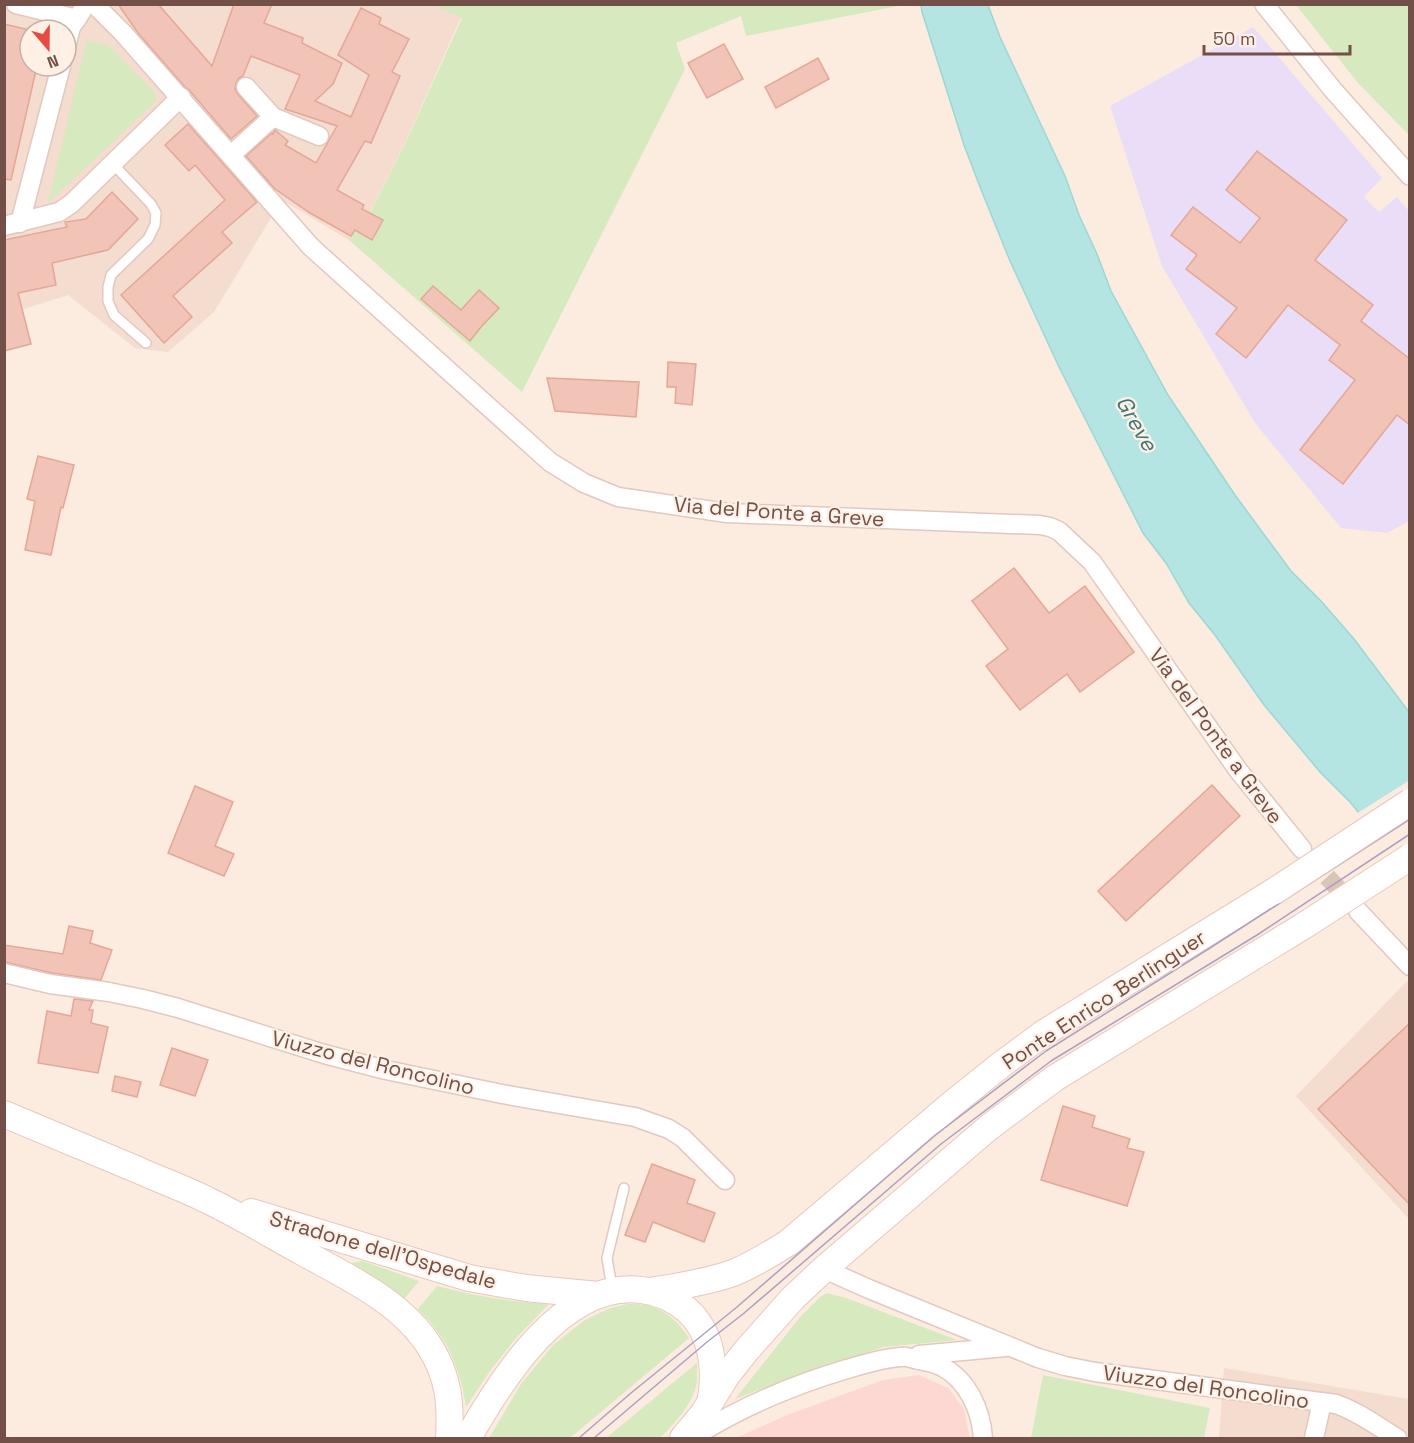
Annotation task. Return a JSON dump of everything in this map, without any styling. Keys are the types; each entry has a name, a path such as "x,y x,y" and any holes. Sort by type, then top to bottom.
{"main road":[{"name":"Ponte Enrico Berlinguer","path":"649,1291 711,1279 734,1272 788,1243 952,1104 1044,1033 1273,892 1410,802"},
{"name":"Ponte Enrico Berlinguer","path":"683,1438 762,1331 793,1298 988,1128 1055,1078 1305,925 1410,857"},
{"name":"Stradone dell'Ospedale","path":"4,1114 205,1198 469,1278 526,1288 605,1292 622,1289 649,1291"},
{"name":"Stradone dell'Ospedale","path":"205,1198 341,1274 401,1313 430,1347 441,1369 449,1400 449,1438"},
{"path":"649,1291 668,1298 686,1309 703,1332 713,1363 709,1404"},
{"path":"468,1438 506,1376 525,1353 560,1318 577,1306 605,1292"}],"street":[{"path":"16,4 82,12"},
{"name":"Via del Ponte a Greve","path":"94,4 123,33 311,247 550,462 584,483 618,498 727,513 1040,525 1059,531 1092,562 1238,770 1302,849"},
{"path":"1264,4 1333,90 1410,176"},
{"path":"12,224 57,78"},
{"path":"246,87 273,117 319,136"},
{"path":"12,224 59,212 71,204 181,98"},
{"path":"231,155 273,117"},
{"path":"1358,911 1410,966"},
{"name":"Viuzzo del Roncolino","path":"4,973 50,984 143,999 324,1054 386,1070 512,1096 635,1117 669,1129 683,1138 725,1180"},
{"name":"Viuzzo del Roncolino","path":"825,1268 869,1289 1009,1347 1065,1366 1336,1404 1361,1415 1397,1438"},
{"name":"Viuzzo del Roncolino","path":"692,1438 737,1412 812,1380 866,1363 903,1356 1009,1347"},
{"path":"903,1356 935,1364 959,1379 973,1400 983,1438"},
{"path":"1314,1438 1322,1402"}],"lane":[{"path":"113,164 151,204 156,213 155,225 148,238 111,275 108,287 108,301 114,315 146,342"},
{"path":"605,1292 607,1258 624,1188"}],"shaded area":[{"path":"432,4 461,17 406,141 370,212 383,220 372,240 354,231 349,240 282,200 214,312 168,352 135,348 68,295 5,315 5,5"},
{"path":"1253,27 1382,178 1364,197 1379,212 1397,197 1409,211 1409,521 1387,533 1341,528 1255,423 1162,266 1110,106"},
{"path":"1407,981 1409,983 1409,1219 1296,1096"},
{"path":"1224,1368 1409,1399 1409,1438 1219,1438"},
{"path":"919,1375 948,1388 964,1409 970,1438 736,1438 787,1415 883,1380"}],"green space":[{"path":"433,5 903,5 746,36 741,16 676,43 685,69 522,392 349,240 354,230 372,240 383,221 370,213 406,142 462,18"},
{"path":"1296,5 1409,5 1409,135 1358,83"},
{"path":"87,40 109,46 155,93 156,101 48,203 78,78"},
{"path":"362,1261 419,1281 404,1299 393,1290 352,1268 352,1263"},
{"path":"437,1286 493,1298 549,1304 515,1339 466,1407 460,1377 453,1358 443,1339 418,1309"},
{"path":"827,1293 957,1340 884,1347 817,1368 735,1399 801,1316"},
{"path":"627,1304 647,1305 666,1313 689,1338 570,1438 489,1438 521,1384 553,1345 585,1320 608,1309"},
{"path":"697,1363 697,1382 692,1398 660,1438 606,1438"},
{"path":"1043,1375 1210,1408 1204,1438 1031,1438"}],"water":[{"name":"Greve","path":"921,5 988,5 1000,37 1065,176 1111,291 1168,395 1235,495 1291,571 1354,639 1409,712 1409,873 1264,705 1215,635 1189,603 1166,563 1143,533 1059,367 1010,261 964,145"}],"pier":[{"path":"1410,780 1410,876 1356,814"}],"building":[{"path":"118,4 158,4 212,66 234,4 272,4 264,23 303,38 302,43 342,63 333,84 315,101 351,117 369,75 338,55 361,8 381,18 379,24 409,39 392,72 400,76 371,143 365,141 337,190 364,205 362,209 383,220 372,240 355,230 351,236 310,213 275,189 246,156 275,130 288,141 285,145 316,163 337,126 285,109 300,75 251,56 235,89 257,116 231,139 138,33"},
{"path":"4,24 18,27 18,78 34,78 11,180 4,179"},
{"path":"724,44 743,79 707,98 688,63"},
{"path":"818,58 829,79 776,108 765,87"},
{"path":"188,124 257,202 222,232 232,243 173,296 192,317 164,343 121,295 225,200 195,165 189,171 165,145"},
{"path":"1257,151 1347,220 1315,260 1373,305 1361,321 1410,359 1410,425 1397,415 1343,484 1300,450 1355,380 1329,360 1340,345 1288,305 1246,358 1216,334 1237,308 1186,269 1197,255 1171,235 1193,207 1240,243 1260,218 1226,190"},
{"path":"112,192 138,219 108,250 52,263 56,285 18,293 31,344 4,351 4,240 67,227 65,222 86,219"},
{"path":"433,286 461,310 479,290 499,308 470,341 421,299"},
{"path":"668,362 696,364 692,405 675,403 676,387 667,387"},
{"path":"547,378 639,382 636,417 555,411"},
{"path":"38,456 74,465 63,508 61,507 51,555 25,550 35,501 27,499"},
{"path":"1014,568 1049,613 1085,586 1134,652 1080,692 1067,674 1020,710 986,666 1008,649 972,601"},
{"path":"1212,785 1240,816 1126,921 1098,891"},
{"path":"195,786 233,802 215,846 234,854 224,876 168,853"},
{"path":"69,926 93,931 90,943 112,950 101,980 52,973 4,962 4,945 63,954"},
{"path":"74,999 93,1001 89,1010 93,1010 91,1023 108,1027 98,1073 38,1063 47,1011 71,1016"},
{"path":"1410,1023 1410,1205 1318,1109"},
{"path":"172,1048 208,1060 195,1096 160,1085"},
{"path":"115,1076 141,1082 137,1097 112,1091"},
{"path":"1063,1106 1095,1116 1092,1127 1130,1139 1127,1148 1144,1152 1127,1206 1041,1180"},
{"path":"652,1164 695,1180 687,1203 715,1213 704,1242 653,1222 645,1242 625,1235"}],"tunnel":[{"path":"1309,857 1353,905"}],"tram line":[{"path":"579,1438 737,1307 934,1136 1046,1051 1410,819"},
{"path":"594,1438 941,1144 1051,1061 1257,935 1410,834"}]}
